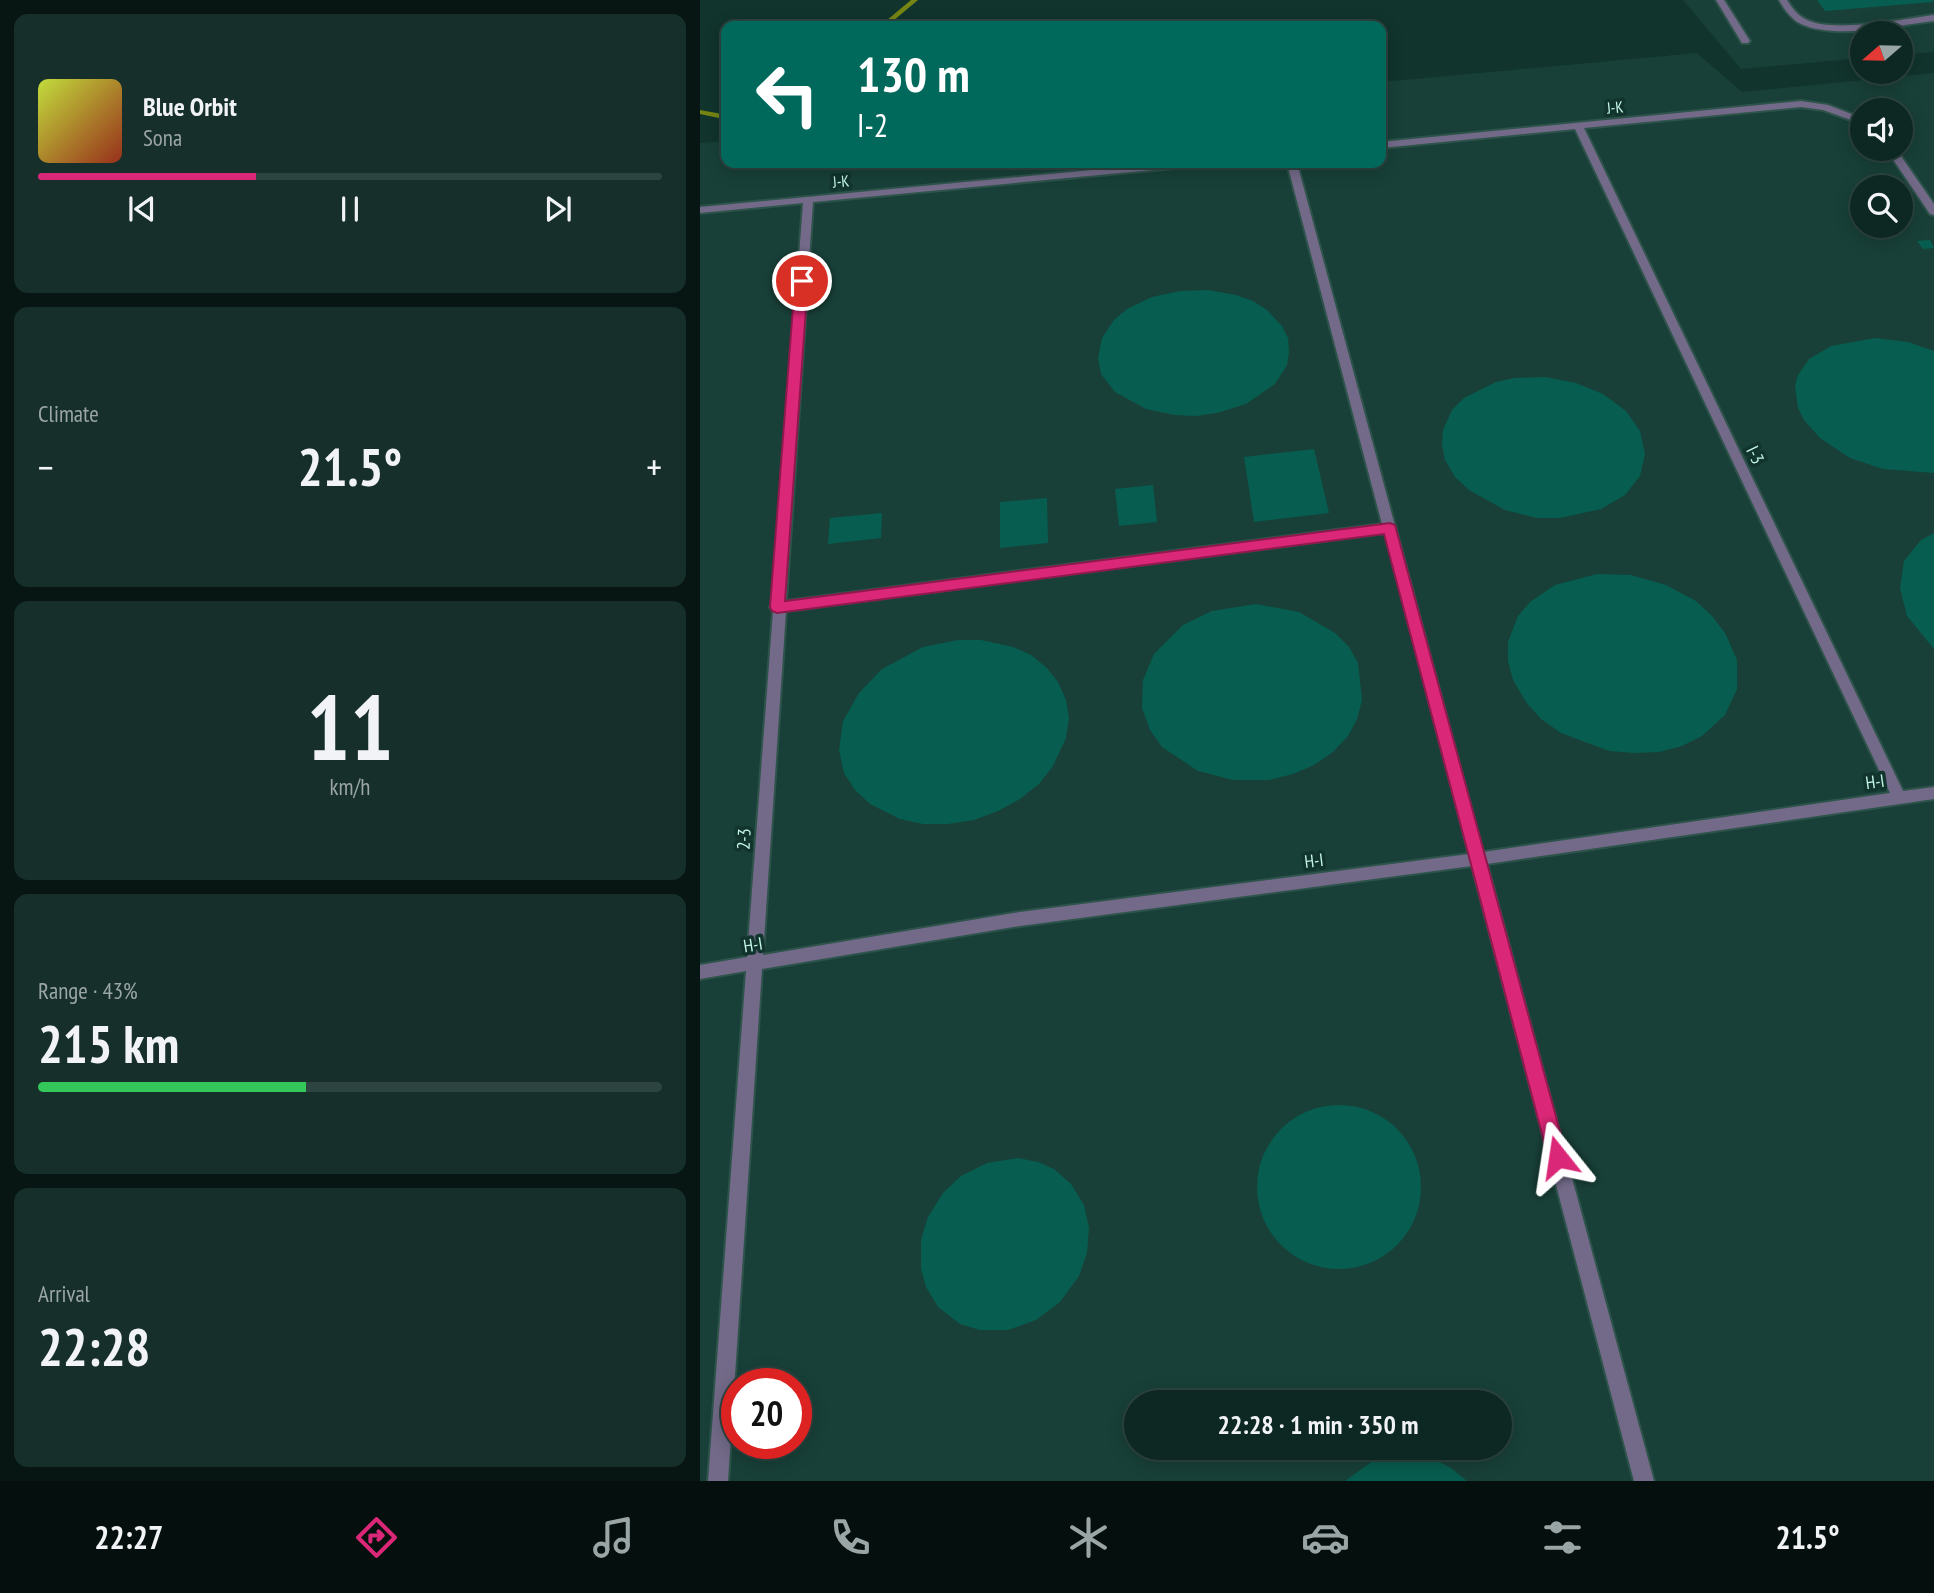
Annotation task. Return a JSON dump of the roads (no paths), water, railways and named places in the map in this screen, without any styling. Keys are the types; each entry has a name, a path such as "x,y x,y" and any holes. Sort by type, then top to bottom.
{"lane":[{"path":"1720,0 1745,41"},
{"path":"1783,0 1792,14 1805,23 1824,28 1934,18"},
{"name":"J-K","path":"1386,145 1801,104 1825,107 1850,115"},
{"name":"I-3","path":"1579,127 1899,798"},
{"path":"1899,161 1934,212"},
{"name":"J-K","path":"700,210 1143,168"},
{"path":"1293,168 1644,1481"},
{"name":"2-3","path":"718,1481 756,964 777,607 808,200"},
{"path":"777,607 1390,528"},
{"name":"H-I","path":"700,972 1020,919 1478,859 1934,793"}],"waterway":[{"path":"889,21 915,0"},
{"path":"700,112 719,116"}]}
